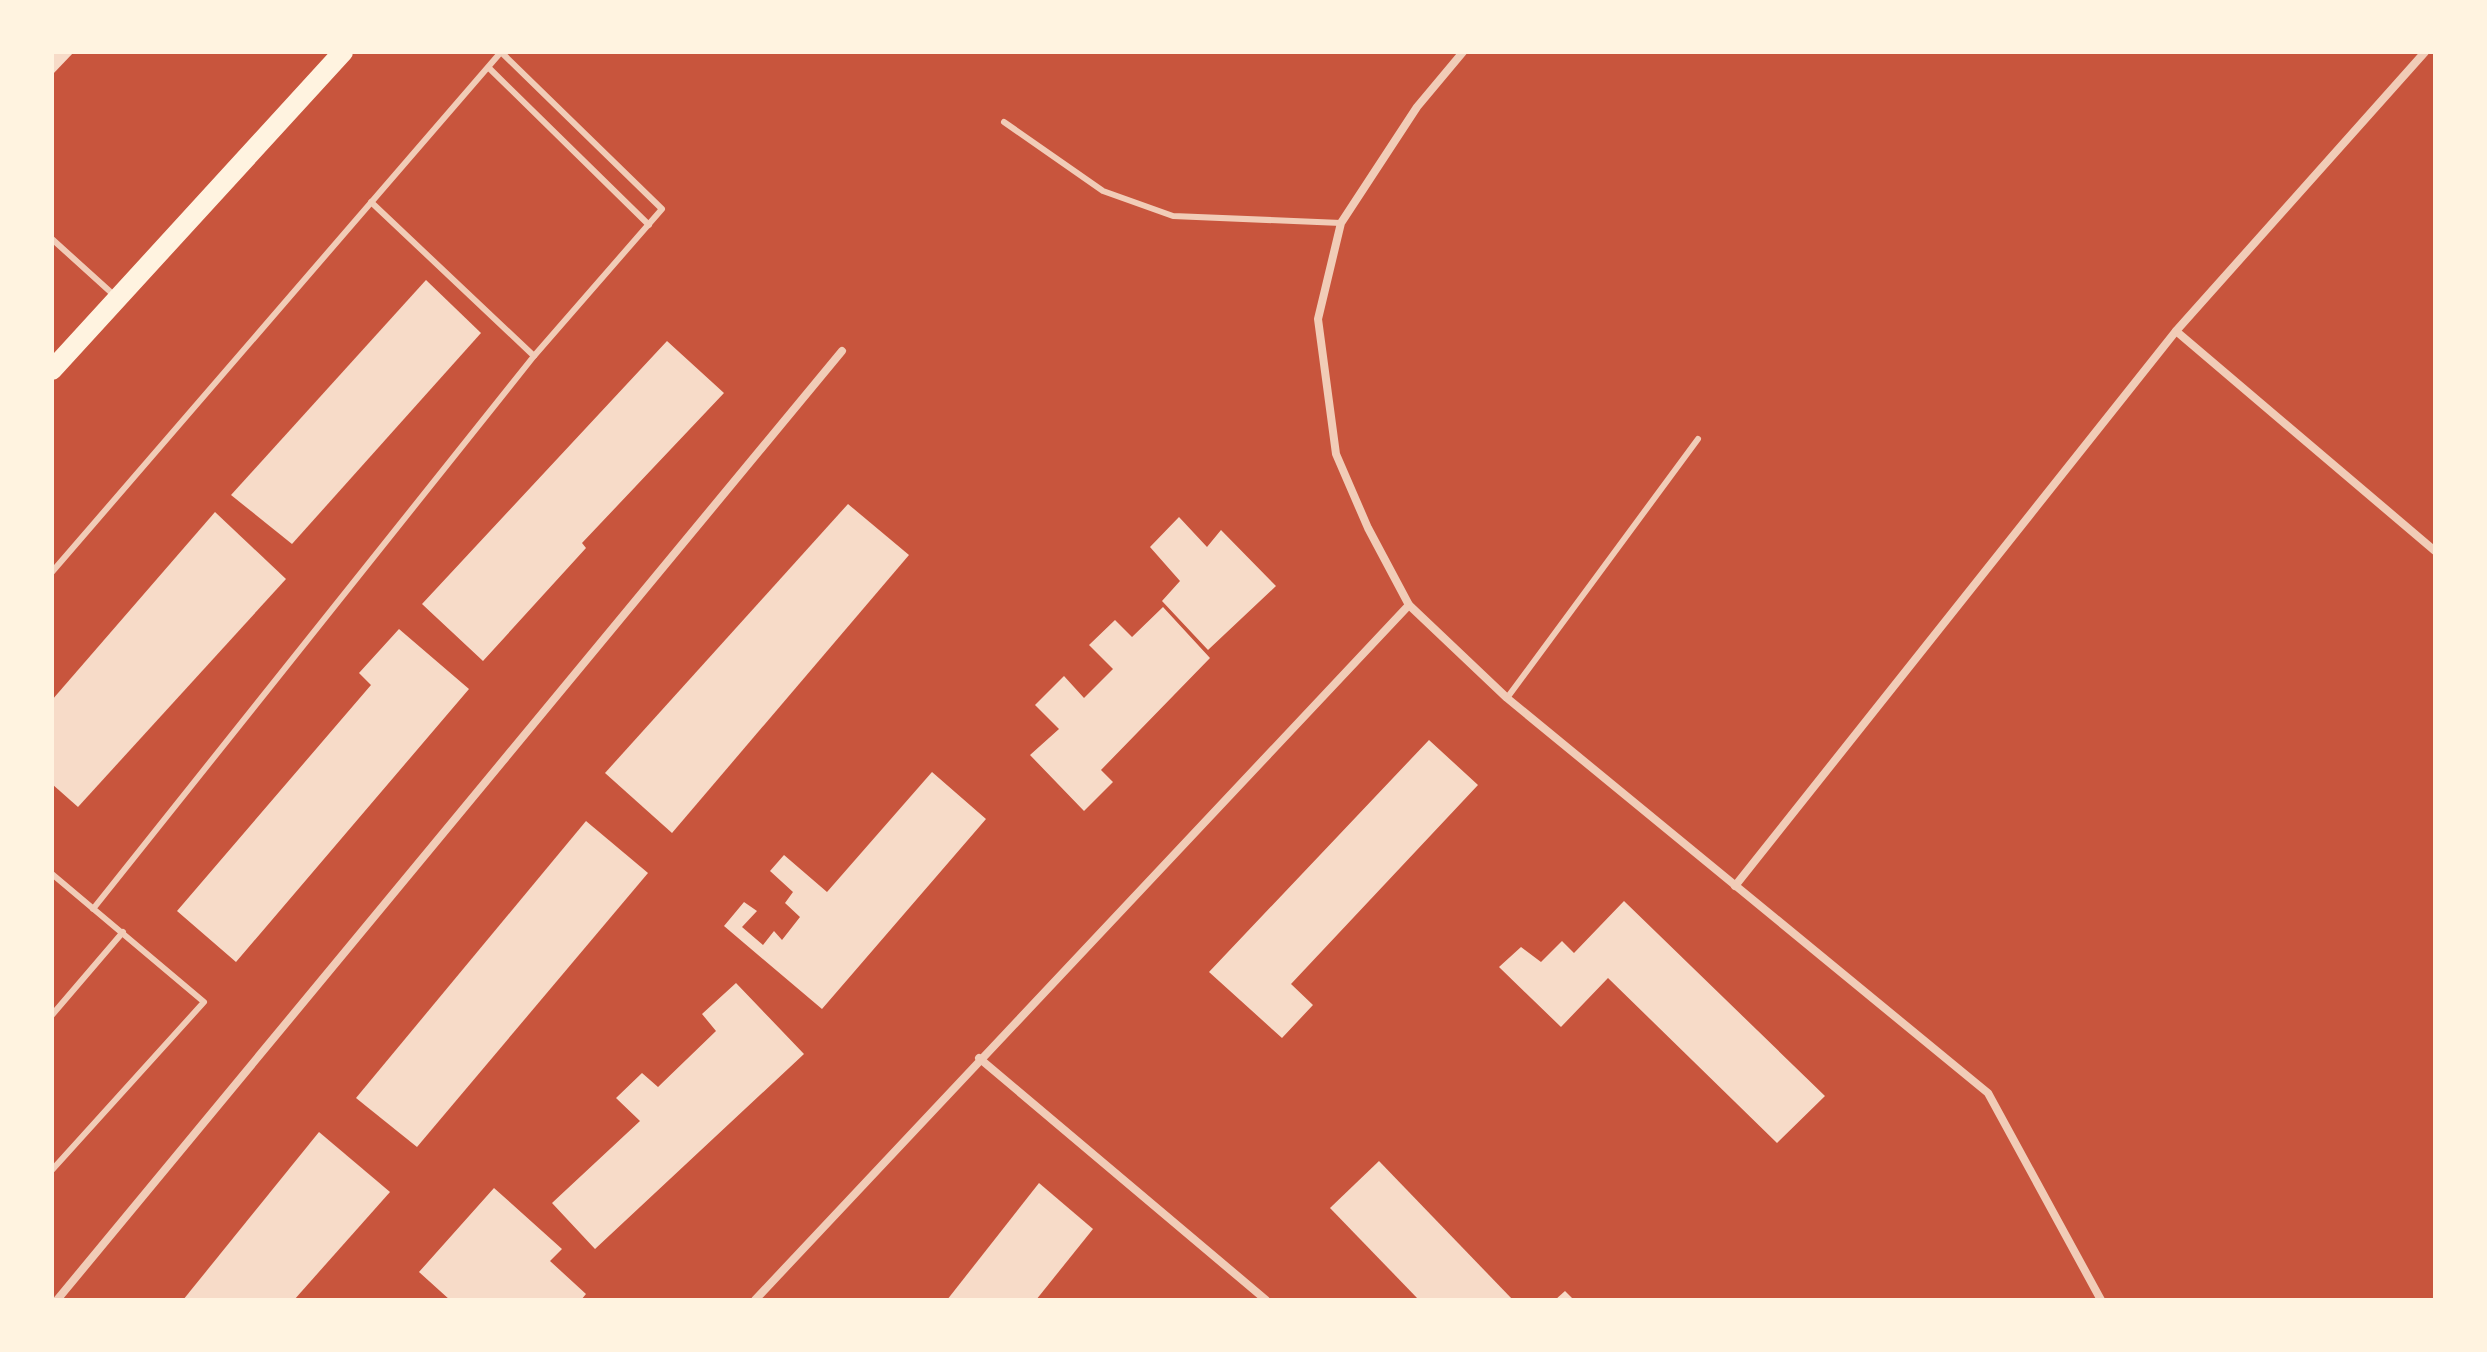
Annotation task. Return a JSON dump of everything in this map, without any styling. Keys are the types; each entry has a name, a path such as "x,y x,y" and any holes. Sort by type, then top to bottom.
{"main road":[{"path":"52,370 343,52"}],"street":[{"path":"1463,52 1417,107 1341,223 1318,319 1336,454 1368,528 1409,605 1507,698 1988,1093 2101,1300"},
{"path":"1735,886 2176,331 2425,52"},
{"path":"2176,331 2435,551"},
{"path":"57,1300 842,351"},
{"path":"755,1300 979,1058 1409,605"},
{"path":"979,1058 1266,1300"}],"lane":[{"path":"52,572 501,52 662,209 534,356 93,909"},
{"path":"489,68 649,225"},
{"path":"1004,122 1103,191 1173,216 1341,223"},
{"path":"371,202 534,356"},
{"path":"52,239 118,298"},
{"path":"1507,698 1698,439"},
{"path":"52,874 204,1002 52,1170"},
{"path":"52,1015 123,932"}],"building":[{"path":"52,52 74,52 52,75"},
{"path":"426,280 481,333 292,544 231,495"},
{"path":"667,341 724,393 582,543 586,548 483,661 422,604"},
{"path":"848,504 909,555 672,833 605,773"},
{"path":"215,512 286,579 78,807 52,784 52,700"},
{"path":"1179,517 1207,547 1221,530 1276,586 1208,650 1162,601 1180,581 1150,547"},
{"path":"1163,607 1210,658 1101,770 1113,782 1084,811 1030,755 1059,729 1035,705 1064,676 1084,698 1113,669 1089,645 1115,620 1132,637"},
{"path":"399,629 469,689 236,962 177,911 371,685 359,673"},
{"path":"1429,740 1478,785 1291,984 1313,1005 1282,1038 1209,972"},
{"path":"932,772 986,819 822,1009 724,926 744,902 757,911 742,927 763,945 774,931 782,940 800,917 785,903 793,892 770,871 784,855 827,892"},
{"path":"586,821 648,873 417,1147 356,1098"},
{"path":"1624,901 1825,1096 1777,1143 1608,978 1561,1027 1499,967 1521,947 1541,962 1562,941 1574,953"},
{"path":"736,983 804,1054 595,1249 552,1203 640,1121 616,1098 642,1073 658,1087 716,1031 702,1014"},
{"path":"319,1132 390,1192 294,1300 183,1300"},
{"path":"1379,1161 1513,1300 1419,1300 1330,1208"},
{"path":"1039,1183 1093,1229 1036,1300 947,1300"},
{"path":"494,1188 562,1249 550,1261 586,1294 581,1300 450,1300 419,1272"},
{"path":"1565,1291 1574,1300 1555,1300"}]}
